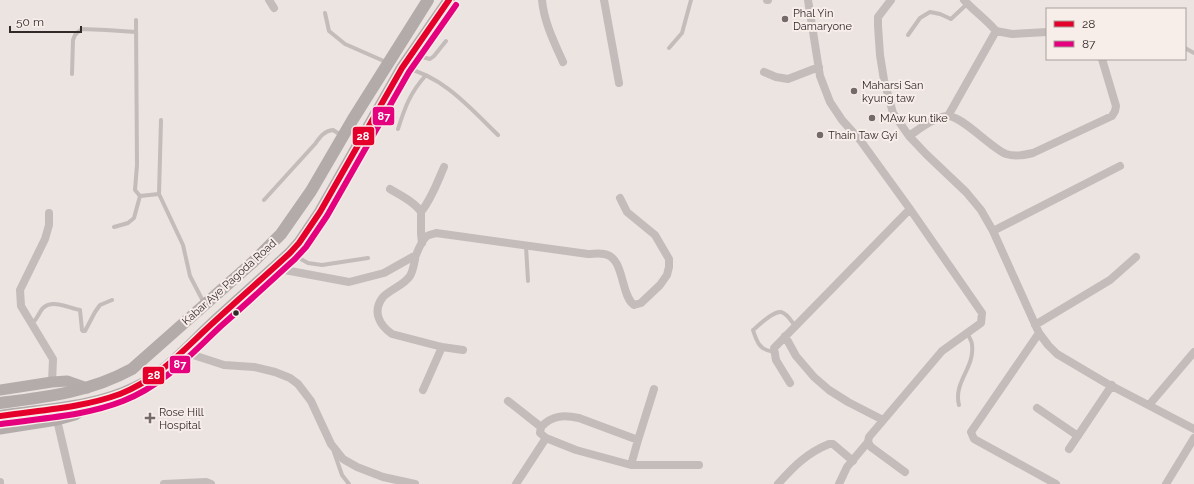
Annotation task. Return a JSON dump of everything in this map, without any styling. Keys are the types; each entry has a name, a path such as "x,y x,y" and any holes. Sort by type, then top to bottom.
{"main road":[{"name":"Kabar Aye Pagoda Road","path":"0,429 57,420 75,415 94,403 137,387 154,377 184,352 199,336 290,253 299,243 320,212 402,68 450,0"},
{"name":"Kabar Aye Pagoda Road","path":"0,404 57,395 87,388 132,369 253,262 281,234 311,191 425,1"},
{"path":"353,119 368,129"},
{"path":"311,191 320,212"},
{"path":"193,314 199,336"},
{"path":"0,390 67,381 87,388"},
{"name":"Kabar Aye Pagoda Road","path":"0,416 94,403"}],"street":[{"path":"269,0 274,8"},
{"path":"542,0 547,24 563,62"},
{"path":"604,0 619,83"},
{"path":"808,0 820,76 830,102 842,120 860,140 982,313 981,323 942,351 883,420 838,484"},
{"path":"891,0 878,17 880,55 884,80 893,113 909,136 975,202 981,210 993,231 1039,333 1057,354 1112,386 1194,429"},
{"path":"966,2 996,31 1012,34 1046,32"},
{"path":"948,116 996,31"},
{"path":"909,136 931,122 948,116 958,119 1006,154 1020,156 1033,153 1112,116 1116,106 1102,60"},
{"path":"764,72 776,77 788,79 819,67"},
{"path":"993,231 1120,166"},
{"path":"421,212 435,190 444,167"},
{"path":"390,189 416,205 421,212 422,243"},
{"path":"463,350 442,347 392,334 380,323 377,314 383,298 409,277 413,269 416,255 427,236 436,233 588,254 605,254 612,258 616,263 627,295 631,303 634,305 641,303 660,285 667,275 669,259 655,235 627,212 620,198"},
{"path":"790,383 776,360 774,348 910,210"},
{"path":"49,213 49,225 45,239 20,290 21,306 53,359 52,382"},
{"path":"274,268 349,282 384,273 416,255"},
{"path":"1035,326 1110,280 1136,257"},
{"path":"1039,333 970,432 974,439 1056,484"},
{"path":"785,336 796,356 814,377 829,390 848,402 883,420"},
{"path":"423,390 442,347"},
{"path":"184,352 224,365 254,367 275,372 290,378 298,384 311,401 331,444 343,459 357,468 383,477 415,484"},
{"path":"1149,405 1194,352"},
{"path":"1069,449 1112,386"},
{"path":"632,465 654,389"},
{"path":"508,400 541,427"},
{"path":"1037,408 1078,436"},
{"path":"638,440 579,418 568,416 558,416 551,419 541,427 540,433 546,438 576,450 632,465 699,465"},
{"path":"57,420 72,484"},
{"path":"516,484 546,438"},
{"path":"1166,484 1194,438"},
{"path":"868,442 871,448 905,472"},
{"path":"778,484 808,455 829,444 833,444 853,461"},
{"path":"164,484 206,482 211,484"}],"lane":[{"path":"669,48 682,33 691,0"},
{"path":"908,35 920,18 930,12 940,14 951,19 966,2"},
{"path":"325,13 329,31 345,44 388,63"},
{"path":"136,20 135,190 140,196"},
{"path":"72,74 73,40 82,29 136,32"},
{"path":"414,51 422,57 430,58 434,56 446,41"},
{"path":"402,68 414,70 426,75 454,94 498,135"},
{"path":"398,129 408,100 417,85 426,75"},
{"path":"161,120 159,194 182,246 190,276 204,304"},
{"path":"264,200 315,144 322,134 328,130 333,130 343,136"},
{"path":"140,196 159,194"},
{"path":"114,227 128,224 134,218 140,196"},
{"path":"526,246 528,281"},
{"path":"290,253 308,263 322,265 368,258"},
{"path":"32,324 37,320 44,308 57,304 80,310 83,332 85,331 94,312 100,305 112,300"},
{"path":"774,352 767,351 757,342 753,330 766,319 782,312 795,326"},
{"path":"959,405 957,398 959,385 970,363 972,352 972,343 967,333"},
{"path":"331,444 342,475 349,484"}],"transit line":[{"name":"28","path":"0,416 61,408 106,399 134,388 171,362 290,253 299,243 320,212 402,68 449,0"},
{"name":"87","path":"1,424 63,416 94,410 123,401 151,387 176,368 295,259 306,247 327,216 409,72 456,5"}],"place":[{"name":"Phal Yin Damaryone","path":"785,19"},
{"name":"Maharsi San kyung taw","path":"854,91"},
{"name":"MAw kun tike","path":"872,118"},
{"name":"Thain Taw Gyi","path":"820,135"},
{"name":"Rose Hill Hospital","path":"150,418"}]}
